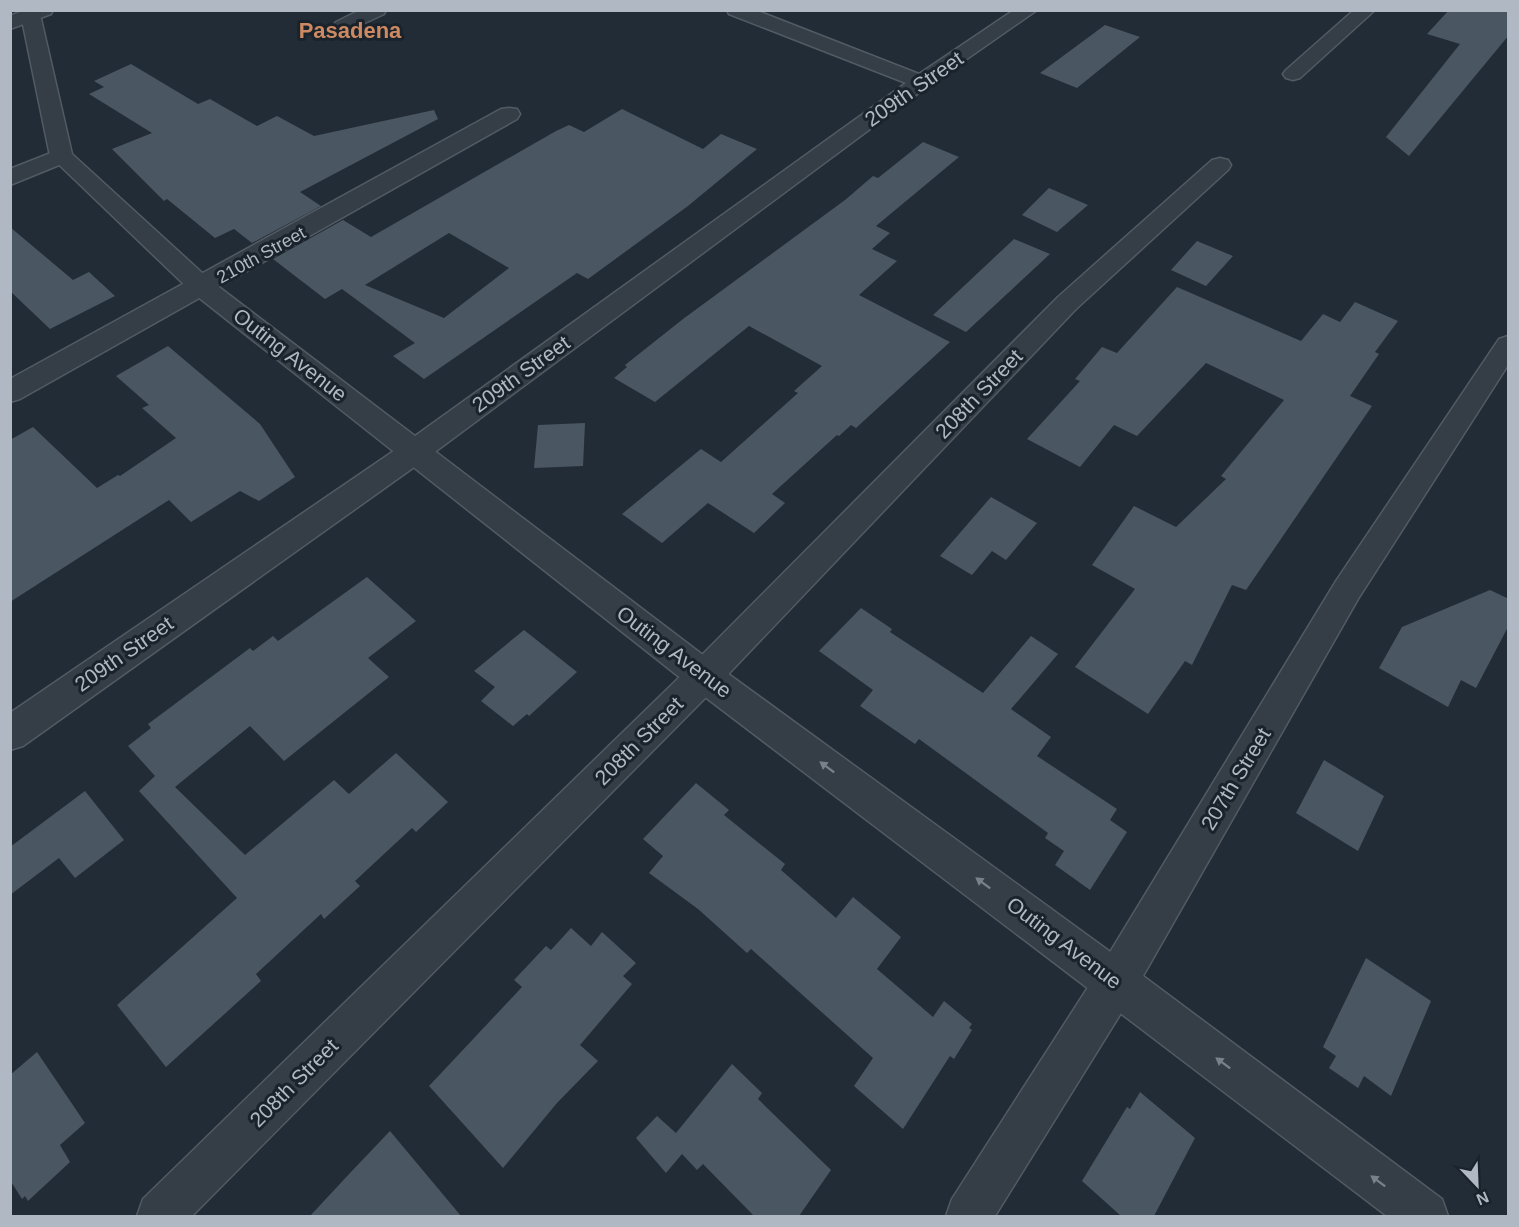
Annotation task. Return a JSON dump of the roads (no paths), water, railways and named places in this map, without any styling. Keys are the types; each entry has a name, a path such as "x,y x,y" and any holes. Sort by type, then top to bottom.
{"street":[{"path":"343,26 377,10"},
{"path":"736,10 921,82"},
{"name":"209th Street","path":"10,734 414,452 921,82 1028,10"},
{"path":"1293,74 1366,10"},
{"path":"10,178 61,156 28,15"},
{"name":"210th Street","path":"10,392 509,114"},
{"name":"Outing Avenue","path":"61,156 202,287 414,452 704,676 1116,982 1425,1216"},
{"name":"208th Street","path":"160,1216 704,676 1067,303 1220,165"},
{"name":"207th Street","path":"969,1216 1116,982 1347,590 1509,345"}],"district":[{"name":"Pasadena","path":"350,30"}]}
